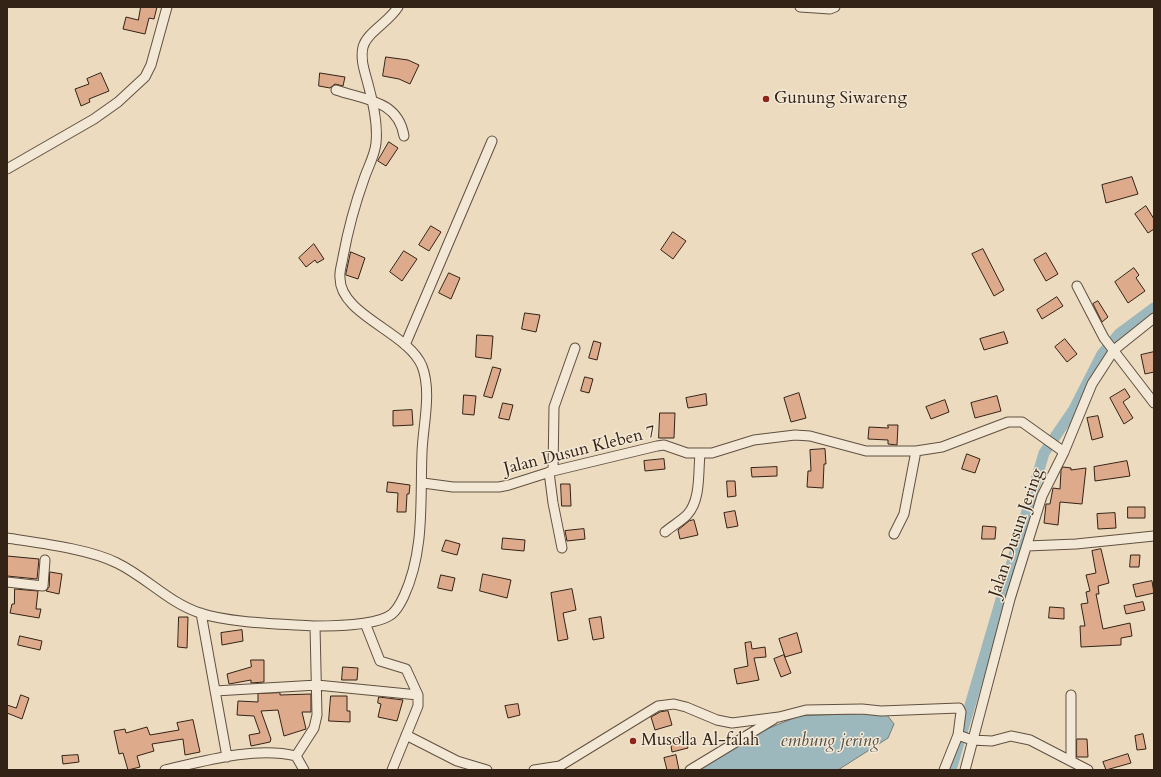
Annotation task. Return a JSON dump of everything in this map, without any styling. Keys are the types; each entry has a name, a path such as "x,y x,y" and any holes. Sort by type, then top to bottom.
{"street":[{"path":"7,169 94,119 118,102 145,76 150,65 167,7"},
{"path":"7,538 100,556 116,562 178,603 201,613 259,622 315,626 365,623 386,618 398,608 407,588 420,538 423,483 422,452 425,410 424,374 415,353 350,303 343,293 340,278 348,230 376,142 372,100 362,62 364,45 367,38 384,24 398,7"},
{"path":"800,7 830,9 835,7"},
{"path":"336,90 372,100 389,109 398,117 404,136"},
{"path":"405,345 492,141"},
{"path":"1077,286 1095,322 1154,403"},
{"name":"Jalan Dusun Jering","path":"964,737 1010,599 1042,496 1064,452 1092,384 1111,346 1154,318"},
{"path":"562,548 553,503 551,471 554,407 575,348"},
{"name":"Jalan Dusun Kleben 7","path":"423,483 453,487 499,487 517,483 551,471 657,446 664,445 687,453 700,454 720,451 754,440 795,435 810,436 866,451 916,451 942,447 1008,422 1022,422 1064,452"},
{"path":"894,534 904,514 916,451"},
{"path":"664,532 686,516 692,509 696,496 700,454"},
{"path":"1027,546 1076,544 1154,536"},
{"path":"7,582 43,586 45,560"},
{"path":"201,613 227,757"},
{"path":"365,623 380,661 406,669 418,695 418,706 392,770"},
{"path":"296,756 314,728 316,716 317,686 315,626"},
{"path":"215,691 317,686 418,695"},
{"path":"1071,695 1071,761"},
{"path":"534,770 560,768 658,706 674,704 686,707 717,720 732,723 779,717 806,710 862,709 881,711 959,708 961,712 964,737 965,770"},
{"path":"690,770 779,717"},
{"path":"406,735 469,768 487,770"},
{"path":"964,737 992,741 1011,736 1030,740 1088,770"},
{"path":"944,770 964,737"},
{"path":"164,770 181,768 227,757 272,752 296,756"},
{"path":"296,756 304,770"}],"water":[{"name":"embung jering","path":"873,713 887,715 894,724 888,738 838,770 699,770 762,731 799,716"}],"building":[{"path":"141,7 157,7 154,19 149,18 145,34 123,29 126,17 138,20"},
{"path":"386,57 408,60 419,65 410,84 399,79 383,76"},
{"path":"101,73 109,91 89,99 90,102 81,106 75,89 89,84 87,79"},
{"path":"320,73 345,77 343,86 335,84 330,88 319,86"},
{"path":"389,142 398,148 386,166 378,161"},
{"path":"1132,177 1138,194 1106,203 1102,185"},
{"path":"1146,206 1154,219 1154,229 1148,233 1135,214"},
{"path":"431,226 441,232 429,251 419,245"},
{"path":"673,232 686,241 673,259 661,250"},
{"path":"314,244 324,259 317,263 315,260 306,267 299,258"},
{"path":"983,249 1004,290 994,296 972,254"},
{"path":"404,251 417,259 402,281 390,272"},
{"path":"351,252 365,258 358,279 346,275"},
{"path":"1046,253 1058,274 1046,281 1034,260"},
{"path":"1134,268 1139,275 1136,278 1145,291 1128,303 1115,282"},
{"path":"449,273 460,278 451,299 439,293"},
{"path":"1057,297 1063,306 1042,319 1037,310"},
{"path":"1098,301 1108,317 1102,322 1093,304"},
{"path":"525,313 540,315 536,332 522,329"},
{"path":"1004,332 1008,343 984,350 980,339"},
{"path":"477,335 493,336 491,359 476,357"},
{"path":"1065,339 1077,354 1067,362 1055,347"},
{"path":"594,341 601,343 597,360 589,358"},
{"path":"1154,352 1154,372 1145,374 1141,355"},
{"path":"493,367 501,369 492,398 484,396"},
{"path":"585,377 593,379 589,393 581,391"},
{"path":"1125,389 1130,397 1123,402 1133,418 1124,424 1110,398"},
{"path":"799,393 806,418 791,422 784,398"},
{"path":"706,394 707,405 688,408 686,398"},
{"path":"464,395 476,396 474,415 463,414"},
{"path":"997,396 1001,411 975,418 971,403"},
{"path":"945,400 949,412 931,419 926,407"},
{"path":"503,403 513,405 509,420 499,418"},
{"path":"412,410 413,425 393,426 393,411"},
{"path":"660,413 675,413 674,438 659,438"},
{"path":"1098,416 1103,437 1092,440 1087,418"},
{"path":"888,425 898,425 897,445 888,444 888,440 868,439 869,427 888,428"},
{"path":"825,449 826,464 824,464 823,488 807,487 808,471 811,471 810,450"},
{"path":"967,454 980,459 975,473 962,469"},
{"path":"664,459 665,469 645,471 644,461"},
{"path":"1127,461 1130,476 1095,481 1094,467"},
{"path":"777,467 777,476 752,477 751,468"},
{"path":"1063,467 1071,468 1071,470 1086,468 1082,504 1060,502 1058,525 1044,523 1046,504 1050,504 1053,488 1060,489 1061,471"},
{"path":"727,481 735,481 736,496 728,497"},
{"path":"388,482 410,485 409,494 407,494 406,512 397,512 398,493 387,492"},
{"path":"561,484 570,484 571,506 562,506"},
{"path":"1128,507 1145,507 1145,518 1128,518"},
{"path":"735,511 738,526 727,528 724,513"},
{"path":"1115,513 1116,528 1098,529 1097,514"},
{"path":"694,520 698,535 680,539 678,530 689,521"},
{"path":"983,526 996,527 995,539 982,539"},
{"path":"584,529 585,539 567,541 565,531"},
{"path":"503,538 525,540 524,551 502,549"},
{"path":"446,540 460,544 457,555 442,551"},
{"path":"1101,549 1109,583 1098,586 1099,594 1096,594 1103,629 1130,623 1132,636 1121,638 1121,645 1081,647 1080,626 1085,626 1081,604 1088,603 1086,592 1090,591 1086,575 1096,573 1092,551"},
{"path":"1131,555 1140,555 1139,567 1130,567"},
{"path":"7,556 39,559 37,579 7,576"},
{"path":"50,572 62,574 59,594 46,591 49,587"},
{"path":"483,574 511,580 507,598 480,591"},
{"path":"441,575 455,578 452,591 438,588"},
{"path":"1152,581 1154,593 1136,597 1133,585"},
{"path":"15,589 38,591 36,609 41,609 39,618 10,613 12,604 14,604"},
{"path":"572,589 576,610 563,613 568,639 558,641 551,593"},
{"path":"1143,602 1145,610 1126,614 1124,606"},
{"path":"1050,607 1064,608 1064,619 1049,618"},
{"path":"179,617 188,617 187,648 178,647"},
{"path":"601,617 604,638 593,640 589,619"},
{"path":"242,630 243,641 222,645 221,633"},
{"path":"797,633 802,652 785,657 779,639"},
{"path":"20,636 42,641 40,650 18,645"},
{"path":"751,642 752,649 765,647 766,657 754,658 759,680 737,684 734,669 748,666 745,643"},
{"path":"784,655 791,673 781,677 774,659"},
{"path":"251,660 264,660 264,682 251,683 251,680 229,684 227,674 251,667"},
{"path":"343,667 358,668 357,680 342,680"},
{"path":"280,693 280,695 311,694 311,712 302,712 306,729 284,736 278,710 261,711 271,739 270,742 251,746 249,735 260,733 254,716 237,715 238,701 258,702 258,694"},
{"path":"21,695 29,698 22,719 7,713 7,705 16,708"},
{"path":"331,696 347,696 347,711 350,711 350,722 329,721"},
{"path":"379,697 403,700 397,721 378,717 381,704 378,703"},
{"path":"518,704 520,715 508,718 505,706"},
{"path":"668,711 672,725 655,730 651,717 660,712"},
{"path":"193,720 200,752 185,755 183,739 152,744 154,751 137,756 140,767 128,770 123,753 119,754 114,731 125,729 126,733 147,727 150,735 179,730 177,723"},
{"path":"1143,734 1146,749 1137,750 1135,736"},
{"path":"685,736 688,748 672,752 670,739"},
{"path":"1077,739 1087,739 1088,757 1077,757"},
{"path":"1128,754 1131,763 1106,770 1103,762"},
{"path":"78,755 79,762 63,764 62,756"},
{"path":"676,755 679,770 667,770 664,758"}],"waterway":[{"path":"951,770 1044,453 1074,409 1102,354 1119,334 1154,308"}],"place":[{"name":"Gunung Siwareng","path":"766,99"},
{"name":"Musolla Al-falah","path":"633,741"}]}
